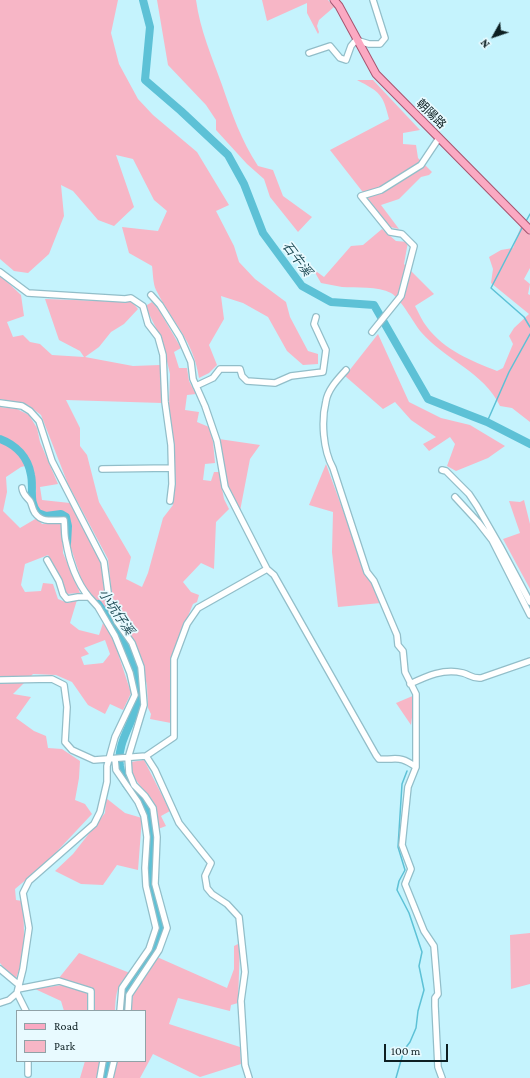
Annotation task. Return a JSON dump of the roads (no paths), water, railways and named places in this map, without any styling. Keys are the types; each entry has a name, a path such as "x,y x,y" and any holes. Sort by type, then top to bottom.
{"main road":[{"name":"朝陽路","path":"334,0 339,6 356,40 376,74 529,226"}],"street":[{"path":"309,53 330,46 340,58 346,60 351,46 356,40 369,44 380,44 385,38 373,0"},
{"path":"372,332 401,296 414,246 402,234 390,232 361,196 381,190 421,165 439,138"},
{"path":"0,272 28,293 124,299 131,298 143,306 148,324 158,337 163,355 171,468 170,501"},
{"path":"151,295 160,305 180,337 191,362 192,379 205,406 217,441 225,487 267,569 274,575 379,759 398,757 407,760 416,767"},
{"path":"196,386 213,378 220,369 228,368 240,369 242,376 247,381 275,384 291,376 323,372 326,350 314,324 316,317"},
{"path":"346,370 331,387 326,400 324,420 327,458 333,468 367,572 374,581 397,635 398,645 403,651 405,672 416,694 416,767 408,787 402,844 411,869 405,884 424,931 434,946 438,994 435,998 438,1067 442,1078"},
{"path":"0,403 22,406 30,411 39,421 52,461 104,562 110,607 117,622 132,643 141,667 144,687 144,706 128,758 129,773 134,785 145,796 153,808 157,837 155,884 167,928 159,950 129,995 128,1010"},
{"path":"102,469 171,468"},
{"path":"442,470 446,471 469,494 500,546 530,602"},
{"path":"0,1003 9,1000 18,989 29,928 23,893 29,881 94,824 100,812 112,760 114,736 135,695 130,673 115,636 98,607 81,588 66,542 64,520 47,521 39,517 23,494 22,488"},
{"path":"455,497 492,540 530,615"},
{"path":"47,560 59,581 63,594 67,599 89,597"},
{"path":"0,680 52,679 64,685 67,707 65,742 72,750 94,760 112,760 146,756 174,737 174,659 187,624 198,608 267,569"},
{"path":"115,636 117,622"},
{"path":"410,684 451,670 464,673 475,679 481,678 530,661"},
{"path":"146,756 155,770 179,823 211,863 205,876 207,888 212,894 227,904 239,917 245,972 241,1001 245,1065 249,1078"},
{"path":"112,760 116,770 138,802 144,816 147,837 145,868 146,886 156,928 149,949 122,988 120,1010"},
{"path":"0,969 18,989 26,1010"},
{"path":"18,989 60,981 92,991 91,1010"},
{"path":"28,1062 28,1074"},
{"path":"100,1078 103,1062"},
{"path":"110,1078 114,1062"}],"waterway":[{"name":"石牛溪","path":"143,0 150,27 145,80 228,155 244,184 263,233 302,286 331,302 374,305 428,399 487,422 530,444"},
{"path":"525,223 530,214"},
{"path":"523,226 491,288 524,317 530,327"},
{"path":"487,422 509,372 530,334"},
{"name":"小坑仔溪","path":"0,439 16,448 24,457 32,480 33,504 38,513 46,516 61,514 66,517 68,526 67,544"},
{"name":"小坑仔溪","path":"98,604 127,649 137,676 139,688 138,700 123,741 119,757 124,781 139,798 149,819 151,838 149,868 150,888 159,916 160,925 158,936 154,945 129,981 123,1000"},
{"path":"396,1078 404,1050 410,1042 416,1028 418,1011 424,990 419,966 422,952 409,913 397,890 399,881 405,870 398,847 402,784 407,771"},
{"name":"小坑仔溪","path":"103,1078 107,1062"}]}
